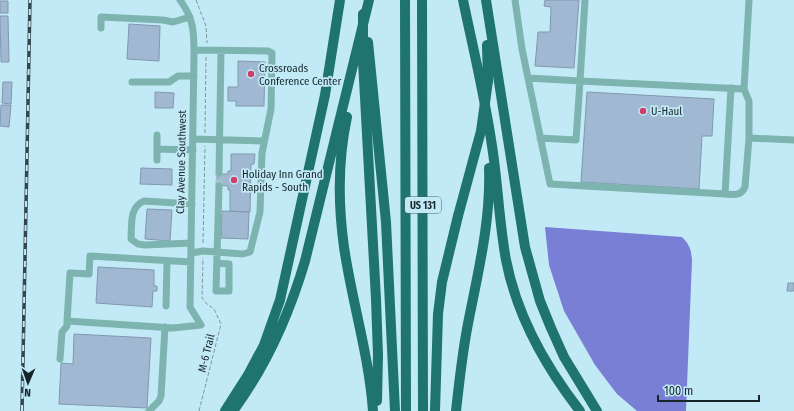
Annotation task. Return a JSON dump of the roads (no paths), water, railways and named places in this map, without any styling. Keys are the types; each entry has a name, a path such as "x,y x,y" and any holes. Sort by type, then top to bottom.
{"highway":[{"path":"224,411 248,375 261,351 280,300 325,96 340,0"},
{"path":"362,0 365,12 386,222 395,411"},
{"path":"234,411 270,353 296,293 369,0"},
{"name":"US 131","path":"405,0 406,411"},
{"name":"US 131","path":"422,0 423,411"},
{"path":"462,0 484,83 505,255 514,292 530,333 543,358 580,411"},
{"path":"435,411 438,314 442,282 458,216 482,131 487,34 485,0"},
{"path":"485,0 526,254 540,300 564,357 597,411"},
{"path":"365,12 363,61 377,334 377,411"},
{"path":"365,12 345,127 340,187 344,246 369,372 373,411"},
{"path":"456,411 461,370 485,237 488,210 488,152 484,83"}],"street":[{"name":"Clay Avenue Southwest","path":"165,327 201,325 190,307 194,28 190,17 180,0"},
{"path":"515,0 528,78 550,184 738,195 745,187 749,138 749,101 744,89 749,0"},
{"path":"540,138 576,140 585,0"},
{"path":"101,28 101,17 163,20 171,23 190,17"},
{"path":"191,253 217,252 243,254 250,252 260,212 264,141 271,109 272,53 268,51 194,50"},
{"path":"219,173 221,50"},
{"path":"132,82 169,82 178,76 194,76"},
{"path":"528,78 744,89"},
{"path":"725,194 731,88"},
{"path":"157,160 158,135"},
{"path":"749,138 794,140"},
{"path":"193,139 264,141"},
{"path":"157,149 193,150"},
{"path":"217,264 218,186"},
{"path":"191,243 145,245 138,244 131,239 133,211 137,204 144,201 192,204"},
{"path":"60,359 62,332 67,326 70,273 88,274 90,256 191,262"},
{"path":"166,306 167,261"},
{"path":"67,321 165,327 161,396 160,401 149,411"}],"water":[{"path":"545,227 682,237 687,243 691,250 692,260 686,411 637,411 617,394 595,365 564,311 549,265"}],"tunnel":[{"path":"219,173 219,186"}],"railway":[{"path":"22,411 30,0"}],"place":[{"name":"Crossroads Conference Center","path":"251,74"},
{"name":"U-Haul","path":"643,111"},
{"name":"Holiday Inn Grand Rapids - South","path":"234,180"}]}
